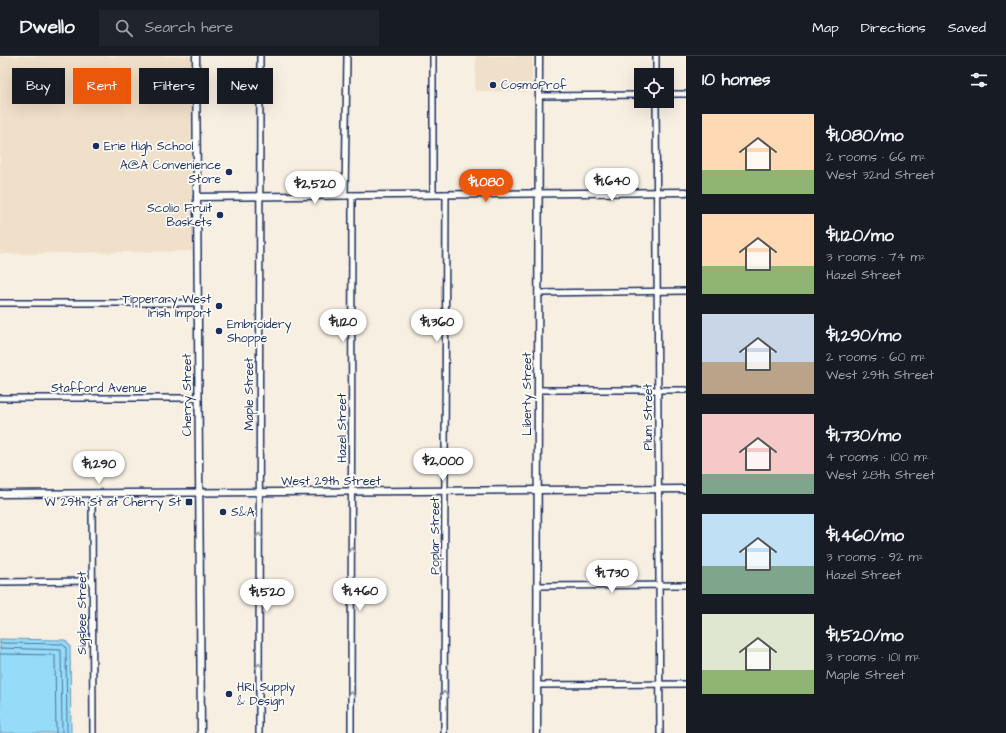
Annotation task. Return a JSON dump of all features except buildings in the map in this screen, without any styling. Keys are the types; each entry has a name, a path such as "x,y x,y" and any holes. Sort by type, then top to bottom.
{"street":[{"name":"Cherry Street","path":"196,56 201,733"},
{"name":"Maple Street","path":"258,733 260,56"},
{"name":"Hazel Street","path":"347,56 352,492 351,733"},
{"path":"433,56 433,194"},
{"name":"Liberty Street","path":"537,733 539,56"},
{"path":"656,56 656,68"},
{"path":"674,94 686,94"},
{"path":"539,96 634,95"},
{"name":"Plum Street","path":"656,108 660,733"},
{"path":"197,197 686,192"},
{"name":"Poplar Street","path":"444,733 446,194"},
{"path":"538,293 686,291"},
{"path":"0,303 198,303"},
{"path":"538,390 686,390"},
{"name":"Stafford Avenue","path":"0,398 198,398"},
{"name":"West 29th Street","path":"0,494 686,489"},
{"name":"Sigsbee Street","path":"92,494 93,733"},
{"path":"0,582 92,581"},
{"path":"537,586 686,585"},
{"path":"537,685 686,684"}],"shaded area":[{"name":"Erie High School","path":"0,56 191,56 191,68 139,68 139,104 191,104 192,251 0,254"},
{"path":"476,56 532,56 532,92 475,91"}],"water":[{"path":"0,639 65,640 70,646 71,733 0,733"}],"place":[{"name":"CosmoProf","path":"493,85"},
{"name":"Erie High School","path":"96,146"},
{"name":"A@A Convenience Store","path":"229,172"},
{"name":"Scolio Fruit Baskets","path":"220,215"},
{"name":"Tipperary West Irish Import","path":"219,306"},
{"name":"Embroidery Shoppe","path":"219,331"},
{"name":"W 29th St at Cherry St","path":"189,502"},
{"name":"S&A","path":"223,512"},
{"name":"HRI Supply & Design","path":"229,694"}]}
